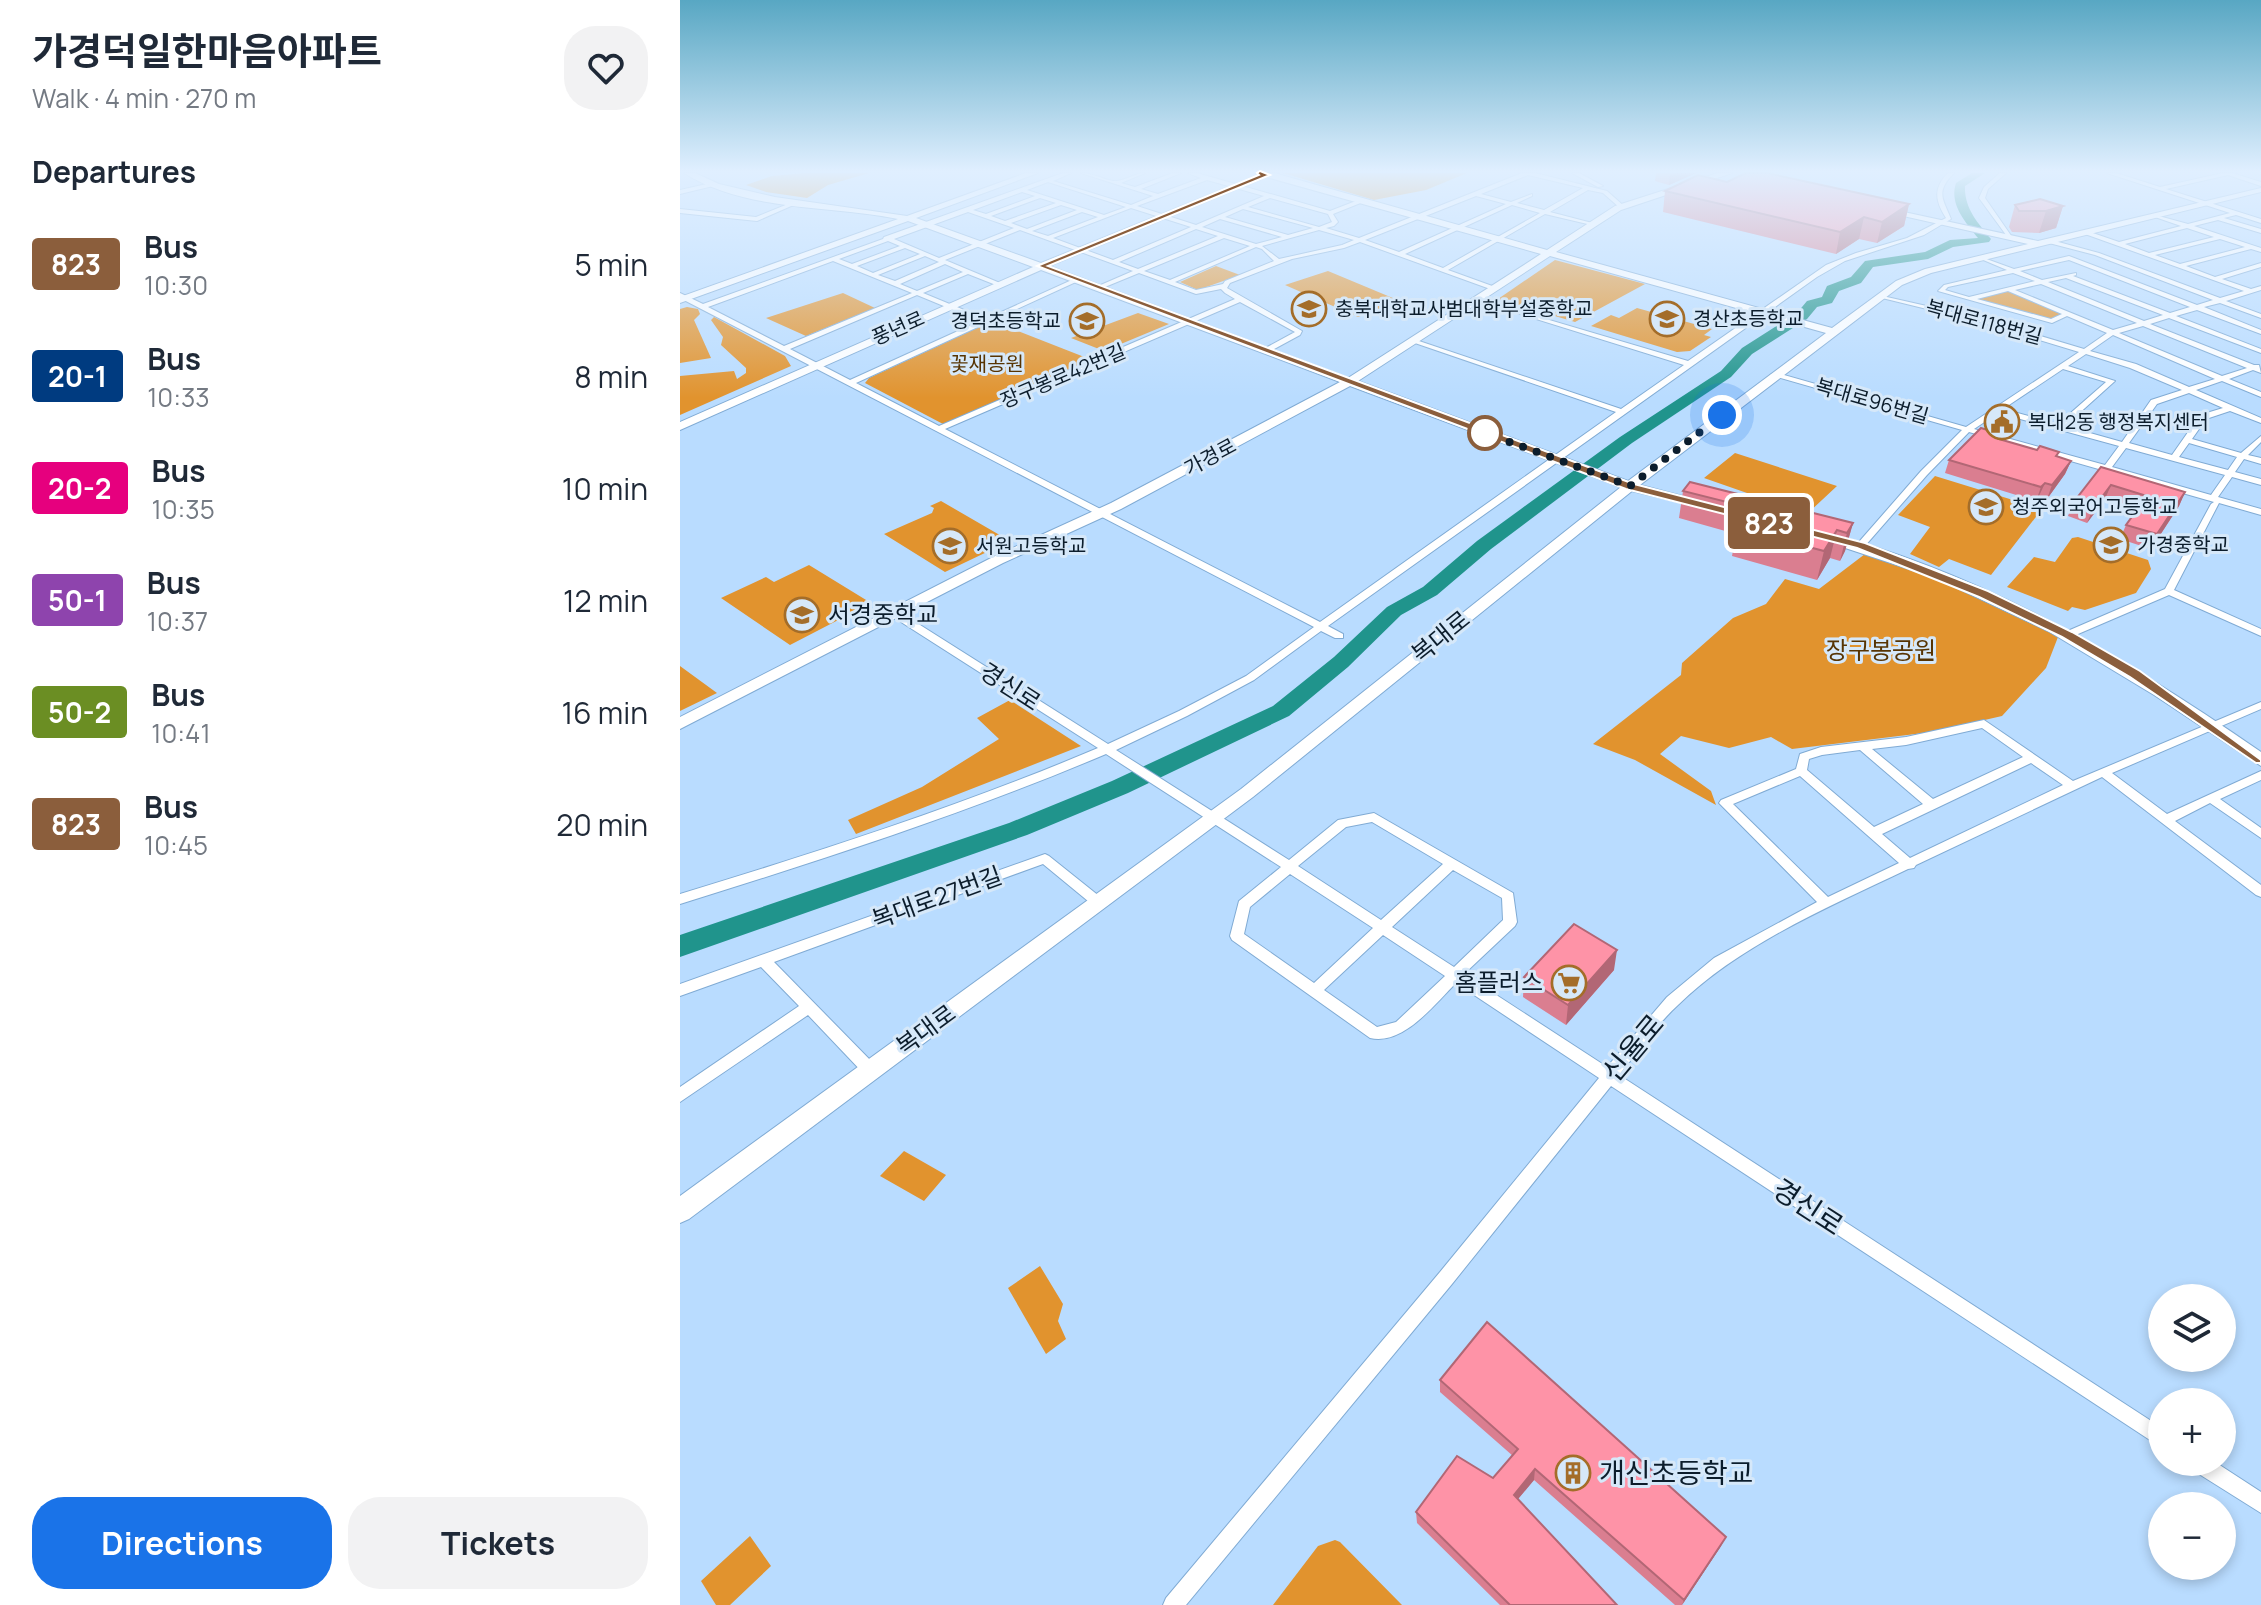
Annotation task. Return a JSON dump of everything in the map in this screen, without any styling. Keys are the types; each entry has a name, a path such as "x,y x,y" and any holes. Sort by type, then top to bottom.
{"street":[{"path":"681,296 813,248"},
{"path":"701,307 861,248"},
{"path":"852,266 900,248"},
{"path":"910,248 998,284"},
{"path":"894,284 970,248"},
{"path":"993,248 1622,484 1724,512"},
{"path":"1075,248 1196,292 1224,286 1227,282 1278,262 1331,248"},
{"name":"풍년로","path":"680,426 1086,248"},
{"path":"1113,262 1147,248"},
{"path":"1098,288 1196,248"},
{"path":"1171,282 1250,248"},
{"path":"1264,248 1278,262"},
{"path":"1383,248 1493,288"},
{"path":"1400,254 1415,248"},
{"path":"1443,270 1481,248"},
{"path":"1526,248 1825,330"},
{"name":"가경로","path":"680,724 998,560 1100,513 1349,382 1557,248"},
{"path":"680,899 882,835 1107,749 1212,699 1250,678 1621,411 1766,314 1786,295 1839,261 1888,248"},
{"name":"복대로","path":"680,1211 1215,818 1622,484 1774,375 1825,330 1909,276 2028,248"},
{"path":"2061,248 2119,263 2261,316"},
{"path":"2128,248 2261,295"},
{"path":"2148,255 2177,248"},
{"path":"2150,275 2247,248"},
{"path":"872,275 925,254"},
{"path":"1983,258 2258,368"},
{"path":"2067,314 2052,321 1941,291 1946,286 2069,258 2261,332"},
{"path":"834,259 986,321"},
{"path":"1953,313 1969,299 2119,263"},
{"path":"2214,279 2261,265"},
{"path":"783,349 968,272"},
{"path":"2067,276 2261,351"},
{"path":"850,383 1076,280"},
{"path":"1224,286 1227,292 1299,331 1264,351"},
{"path":"1861,545 1924,473 1969,428 2112,333 2261,288"},
{"path":"2008,289 2261,395"},
{"path":"681,296 1339,636"},
{"name":"복대로118번길","path":"1880,296 2087,351 2261,421"},
{"name":"장구봉로42번길","path":"939,429 1240,299"},
{"path":"1477,299 1689,364"},
{"path":"1414,341 1621,411"},
{"path":"2059,428 2111,381 2062,366"},
{"path":"2107,468 2154,402 2258,368"},
{"name":"복대로96번길","path":"1774,375 2261,512"},
{"path":"2174,459 2203,417 2230,408"},
{"path":"1996,410 2261,482"},
{"path":"2067,635 2169,591 2229,474 2261,438"},
{"path":"2186,440 2261,461"},
{"path":"1815,534 1861,545 1983,594 2067,635 2135,674 2261,760"},
{"path":"2169,591 2261,633"},
{"name":"경신로","path":"894,613 1192,803 2148,1430"},
{"name":"신율로","path":"1173,1605 1672,1001 1719,962 1826,903 2072,786 2261,705"},
{"path":"1801,771 1804,757 1821,751 1863,747 1984,724 2072,786"},
{"path":"1863,747 1932,805"},
{"path":"1872,833 2032,758"},
{"path":"1801,771 1910,865"},
{"path":"1801,771 1725,803 1826,903"},
{"path":"2103,772 2261,892"},
{"path":"2166,820 2261,775"},
{"path":"2211,798 2261,834"},
{"path":"1374,817 1508,896 1510,922 1401,1027 1375,1034 1237,936 1244,905 1290,867 1342,823 1374,817"},
{"name":"복대로27번길","path":"763,960 1045,859 1099,903"},
{"path":"1314,991 1452,863"},
{"path":"680,990 763,960 871,1071"},
{"path":"680,1095 809,1007"},
{"path":"680,1204 748,1161"},
{"path":"680,1220 748,1161"},
{"path":"2220,1476 2261,1503"}],"green space":[{"path":"1555,260 1645,284 1575,322 1498,299"},
{"path":"1216,266 1240,275 1198,290 1180,282"},
{"path":"1328,271 1412,306 1396,311 1387,306 1358,317 1285,285"},
{"path":"2008,291 2063,314 2052,319 1975,299"},
{"path":"843,293 875,308 806,336 766,318"},
{"path":"1637,308 1712,329 1704,335 1711,337 1690,351 1677,352 1591,326 1611,315 1619,318"},
{"path":"680,309 698,309 700,314 694,320 711,358 680,363"},
{"path":"1138,313 1169,324 1104,351 1071,338"},
{"path":"714,317 785,356 791,366 680,415 680,376 734,371 737,379 746,373 746,368 721,345 723,337 711,320"},
{"name":"꽃재공원","path":"992,321 1092,360 943,424 865,383 869,378"},
{"path":"1735,453 1837,486 1807,514 1704,478"},
{"path":"1935,476 2042,509 1991,575 1949,559 1939,567 1910,554 1930,527 1898,515"},
{"path":"941,501 1010,541 945,572 884,534 932,513 934,508 930,506"},
{"path":"2078,537 2148,560 2151,569 2136,593 2085,610 2072,607 2068,611 2007,587 2034,557 2055,562 2072,538"},
{"name":"장구봉공원","path":"1865,554 1988,600 2058,637 2046,668 2002,716 1932,732 1792,749 1771,737 1729,748 1681,736 1660,754 1711,791 1716,805 1635,760 1593,744 1681,675 1682,663 1733,618 1766,604 1785,579 1819,589"},
{"path":"809,565 871,603 790,645 721,598 766,577 774,582"},
{"path":"680,666 717,693 680,711"},
{"path":"1010,700 1081,746 856,834 848,820 922,787 999,739 977,718"},
{"path":"904,1151 946,1175 924,1201 880,1176"},
{"path":"1040,1266 1063,1304 1058,1321 1066,1339 1046,1354 1008,1288"},
{"path":"750,1536 771,1566 730,1605 716,1605 701,1581"},
{"path":"1335,1540 1402,1605 1273,1605 1318,1546"}],"building":[{"path":"1981,428 2004,435 1999,439 2037,450 2040,446 2059,452 2056,456 2071,461 2052,485 2045,483 2041,487 1949,460"},
{"path":"2101,467 2185,492 2157,534 2126,525 2147,496 2111,485 2093,509 2073,503"},
{"path":"1690,482 1853,523 1847,533 1837,530 1824,551 1737,528 1751,508 1683,491"},
{"path":"1574,924 1617,950 1568,1005 1524,977"},
{"name":"개신초등학교","path":"1487,1322 1726,1537 1684,1600 1535,1469 1514,1495 1617,1605 1510,1605 1416,1512 1457,1456 1493,1478 1518,1449 1440,1380"}],"waterway":[{"path":"680,946 1018,829 1120,787 1281,711 1341,662 1394,611 1430,591 1484,545 1626,440 1726,374 1747,351 1802,316 1812,304 1827,300 1833,294 1832,289 1856,280 1869,264 1928,255 1942,248"}],"bus line":[{"name":"823","path":"1086,248 1041,266 1630,486 1861,545 1983,594 2067,635 2135,674 2261,760"}],"place":[{"name":"충북대학교사범대학부설중학교","path":"1309,309"},
{"name":"경산초등학교","path":"1667,319"},
{"name":"경덕초등학교","path":"1087,321"},
{"name":"복대2동 행정복지센터","path":"2002,422"},
{"name":"청주외국어고등학교","path":"1986,507"},
{"name":"가경중학교","path":"2111,545"},
{"name":"서원고등학교","path":"950,546"},
{"name":"서경중학교","path":"802,615"},
{"name":"홈플러스","path":"1569,983"},
{"name":"개신초등학교","path":"1573,1473"}],"route":[{"path":"1485,433 1477,430 1630,486 1722,415"}]}
